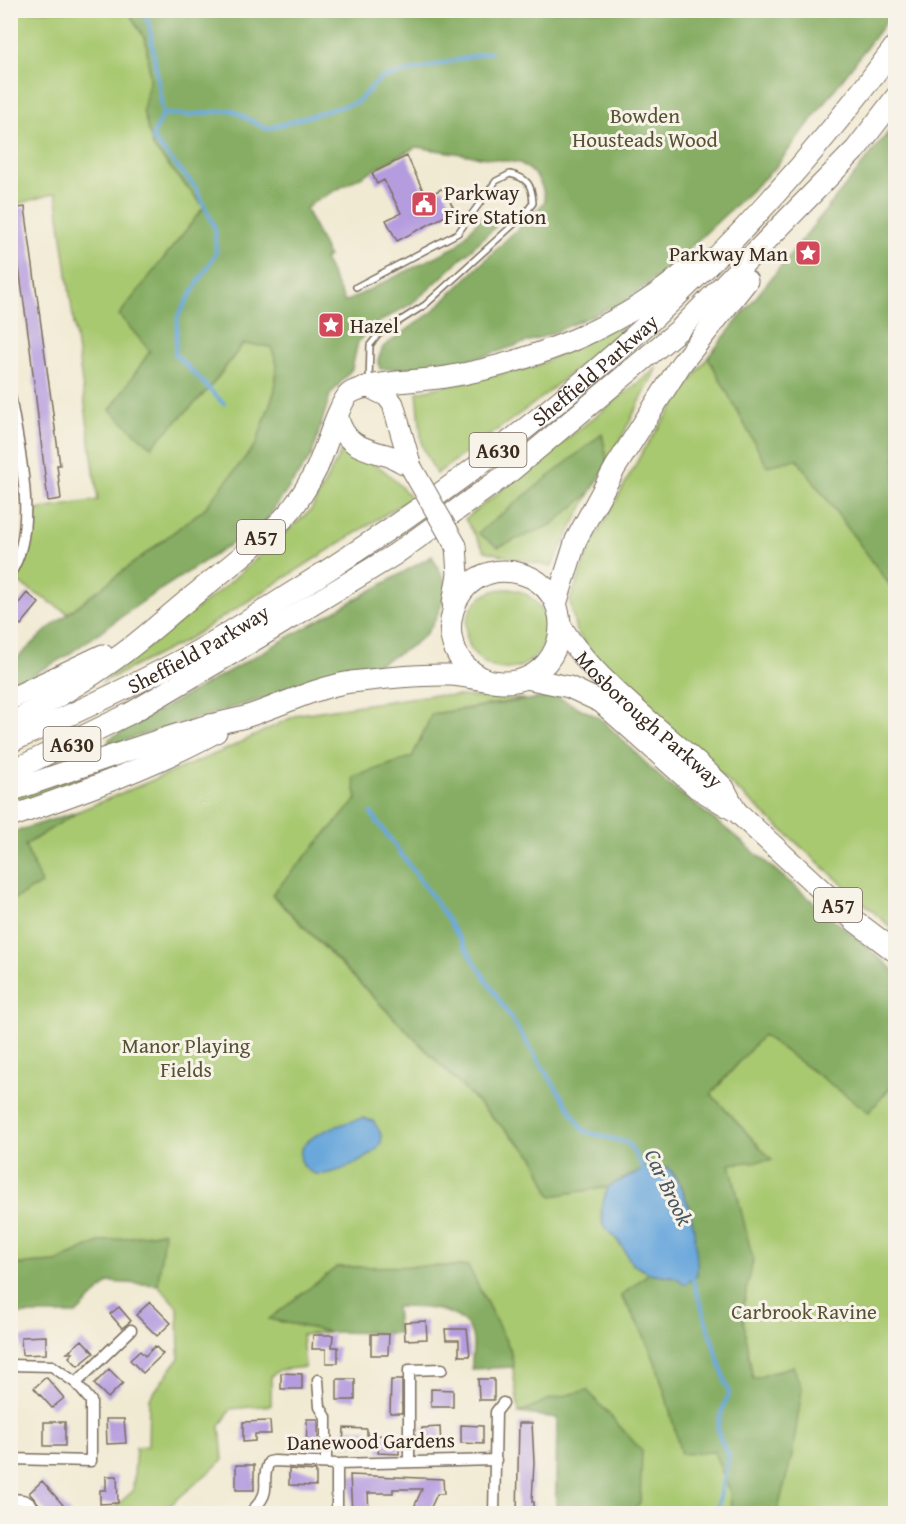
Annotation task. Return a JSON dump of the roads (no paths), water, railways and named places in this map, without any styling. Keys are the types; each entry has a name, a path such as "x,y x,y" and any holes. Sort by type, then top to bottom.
{"highway":[{"name":"Sheffield Parkway","path":"10,742 196,652 373,542 498,450 601,366 676,299 734,242 825,138 896,45"},
{"name":"Sheffield Parkway","path":"10,772 131,713 261,636 394,555 511,471 680,329 856,149 896,97"},
{"path":"370,387 387,382 445,377 504,364 553,348 612,320 687,271 825,138"},
{"path":"556,604 581,530 619,460 681,364 856,149"},
{"path":"370,387 387,396 393,404 411,467 456,546 475,568 489,574"},
{"name":"A57","path":"10,724 63,695 120,656 220,574 289,512 314,474 338,418 341,403 349,394 370,387"},
{"path":"338,418 345,434 357,447 391,456 411,467"},
{"path":"456,546 458,574 450,628 453,644 460,659 471,671 490,681"},
{"name":"A57","path":"10,791 200,728 246,717 307,693 349,682 452,675 490,681 516,681 526,678 536,673 552,657 560,637 561,626 556,604 543,586 524,574 502,571 489,574"},
{"path":"453,604 472,582 489,574"},
{"name":"Mosborough Parkway","path":"561,626 571,643 600,674 724,789 737,812"},
{"path":"10,699 151,629"},
{"name":"Mosborough Parkway","path":"526,678 569,687 601,702 697,788 737,812 855,921 896,952"},
{"path":"10,817 105,784 174,756 246,717"}],"street":[{"path":"10,573 25,533 26,511 11,398"},
{"path":"76,1383 131,1330"},
{"path":"10,1365 52,1366 76,1383 93,1407 90,1461 10,1459"},
{"path":"409,1460 409,1370 442,1369"},
{"path":"318,1380 320,1407 326,1417 337,1514"},
{"path":"494,1514 496,1412 503,1403"},
{"name":"Danewood Gardens","path":"249,1514 266,1494 266,1468 269,1462 496,1460"},
{"path":"10,1499 25,1499 33,1506 36,1514"}],"lane":[{"path":"356,287 458,232 496,180 510,174 524,177 533,188 533,203 524,215 425,305 379,334 370,345 370,387"}],"water":[{"path":"363,1118 373,1121 381,1136 381,1142 371,1154 332,1173 316,1174 304,1167 300,1154 304,1145 312,1138 333,1127"},
{"path":"649,1166 669,1168 684,1193 692,1219 697,1275 685,1284 675,1277 649,1273 632,1264 620,1243 603,1226 601,1208 608,1187"}],"waterway":[{"name":"Car Brook","path":"141,10 149,23 163,114 152,138 196,188 215,228 216,253 178,316 175,354 224,404"},
{"path":"163,114 188,115 232,110 266,129 357,102 381,78 491,52"},
{"name":"Car Brook","path":"371,813 434,899 584,1131 628,1143 645,1171"},
{"name":"Car Brook","path":"691,1274 729,1393 718,1425 720,1438 729,1455 718,1506 723,1514"}],"place":[{"name":"Parkway Fire Station","path":"424,204"},
{"name":"Parkway Man","path":"808,253"},
{"name":"Hazel","path":"331,325"}],"park label":[{"name":"Bowden Housteads Wood","path":"645,127"},
{"name":"Manor Playing Fields","path":"186,1057"},
{"name":"Carbrook Ravine","path":"804,1311"}]}
